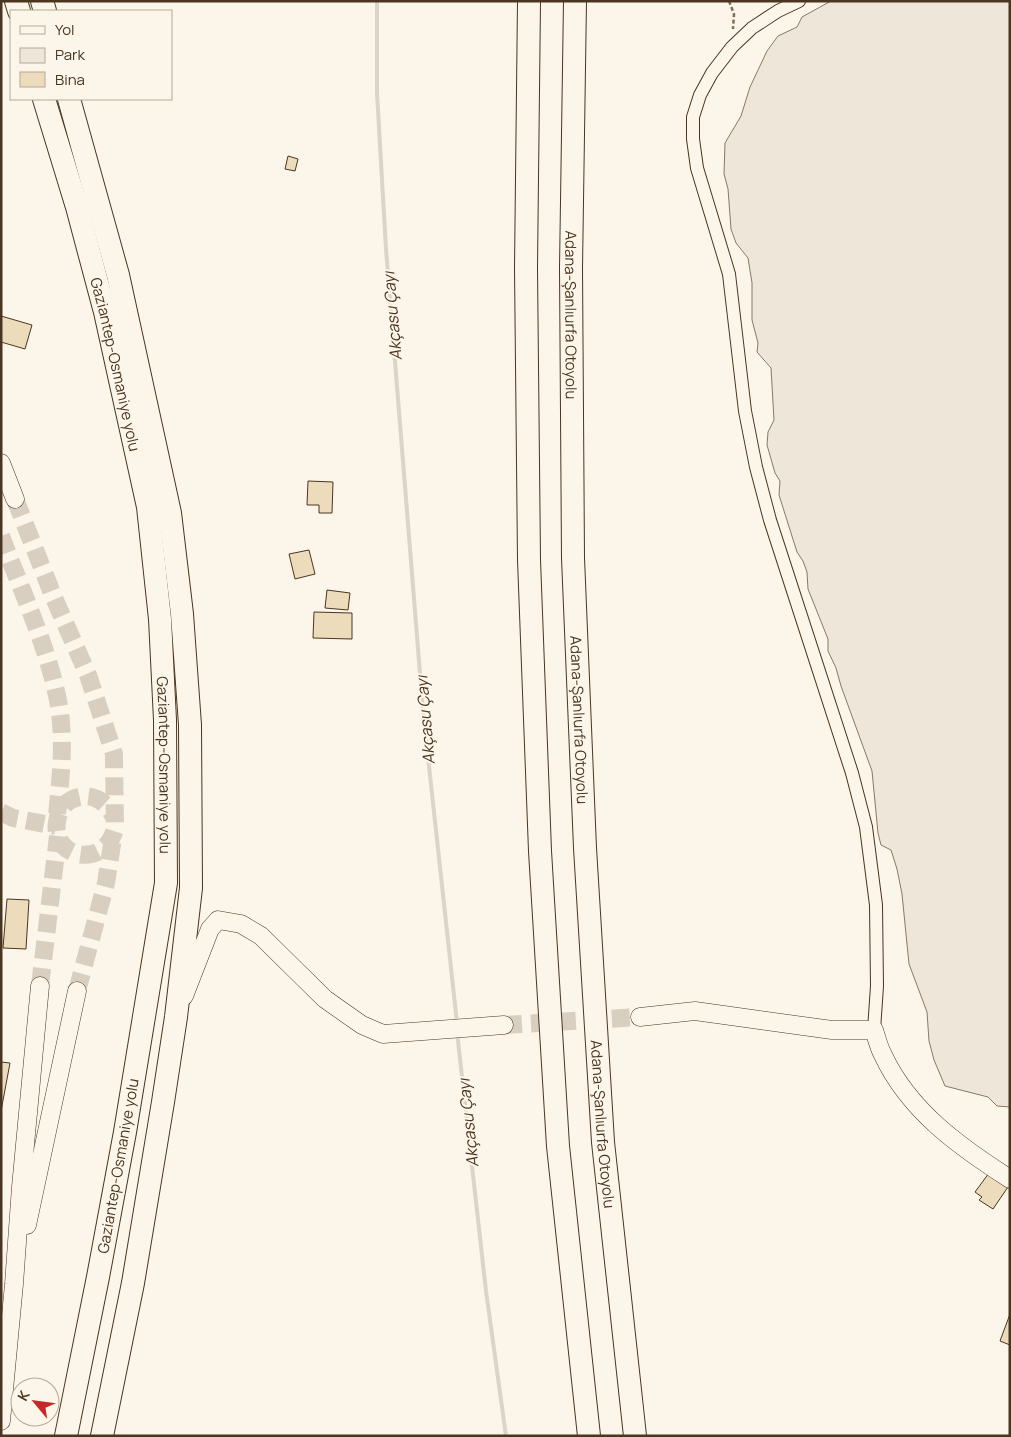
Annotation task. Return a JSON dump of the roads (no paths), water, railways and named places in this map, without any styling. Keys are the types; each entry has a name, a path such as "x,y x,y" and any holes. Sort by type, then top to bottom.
{"highway":[{"path":"530,1 526,268 528,521 540,851 558,1146 589,1436"},
{"name":"Adana-Şanlıurfa Otoyolu","path":"575,1 571,268 573,529 584,848 603,1142 635,1436"},
{"name":"Gaziantep-Osmaniye yolu","path":"44,100 77,207 105,312 148,507 160,619 165,720 166,883 116,1180 66,1436"},
{"name":"Gaziantep-Osmaniye yolu","path":"69,100 118,275 170,513 182,614 190,725 191,888 176,1017 164,1102 133,1283 102,1436"}],"street":[{"path":"799,1 778,11 752,28 732,47 712,73 700,95 693,117 693,139 697,168 729,274 745,410 756,467 770,520 852,773 866,827 876,904 877,986 874,1030 883,1055 893,1073 926,1116 957,1143 1010,1179"},
{"path":"1,463 15,499"},
{"path":"176,1017 210,929 218,920 241,924 261,936 325,999 362,1025 383,1034 504,1024"},
{"path":"2,1436 1,1422 40,986"},
{"path":"14,1284 77,991"},
{"path":"640,1017 695,1011 832,1030 874,1030"}],"waterway":[{"name":"Akçasu Çayı","path":"377,1 377,93 386,249 423,711 457,1023"},
{"name":"Akçasu Çayı","path":"457,1032 486,1291 506,1436"}],"tunnel":[{"path":"15,499 54,598 88,675 114,754 115,829 109,842 100,850 90,854 80,854 70,851 62,844 57,834 58,815 61,809 68,802 78,797 91,797 103,802 112,813 115,819"},
{"path":"1,536 38,632 56,691 62,737 57,816"},
{"path":"1,812 13,818 56,826"},
{"path":"40,986 58,836"},
{"path":"77,991 106,883 113,838"},
{"path":"504,1025 640,1017"}]}
